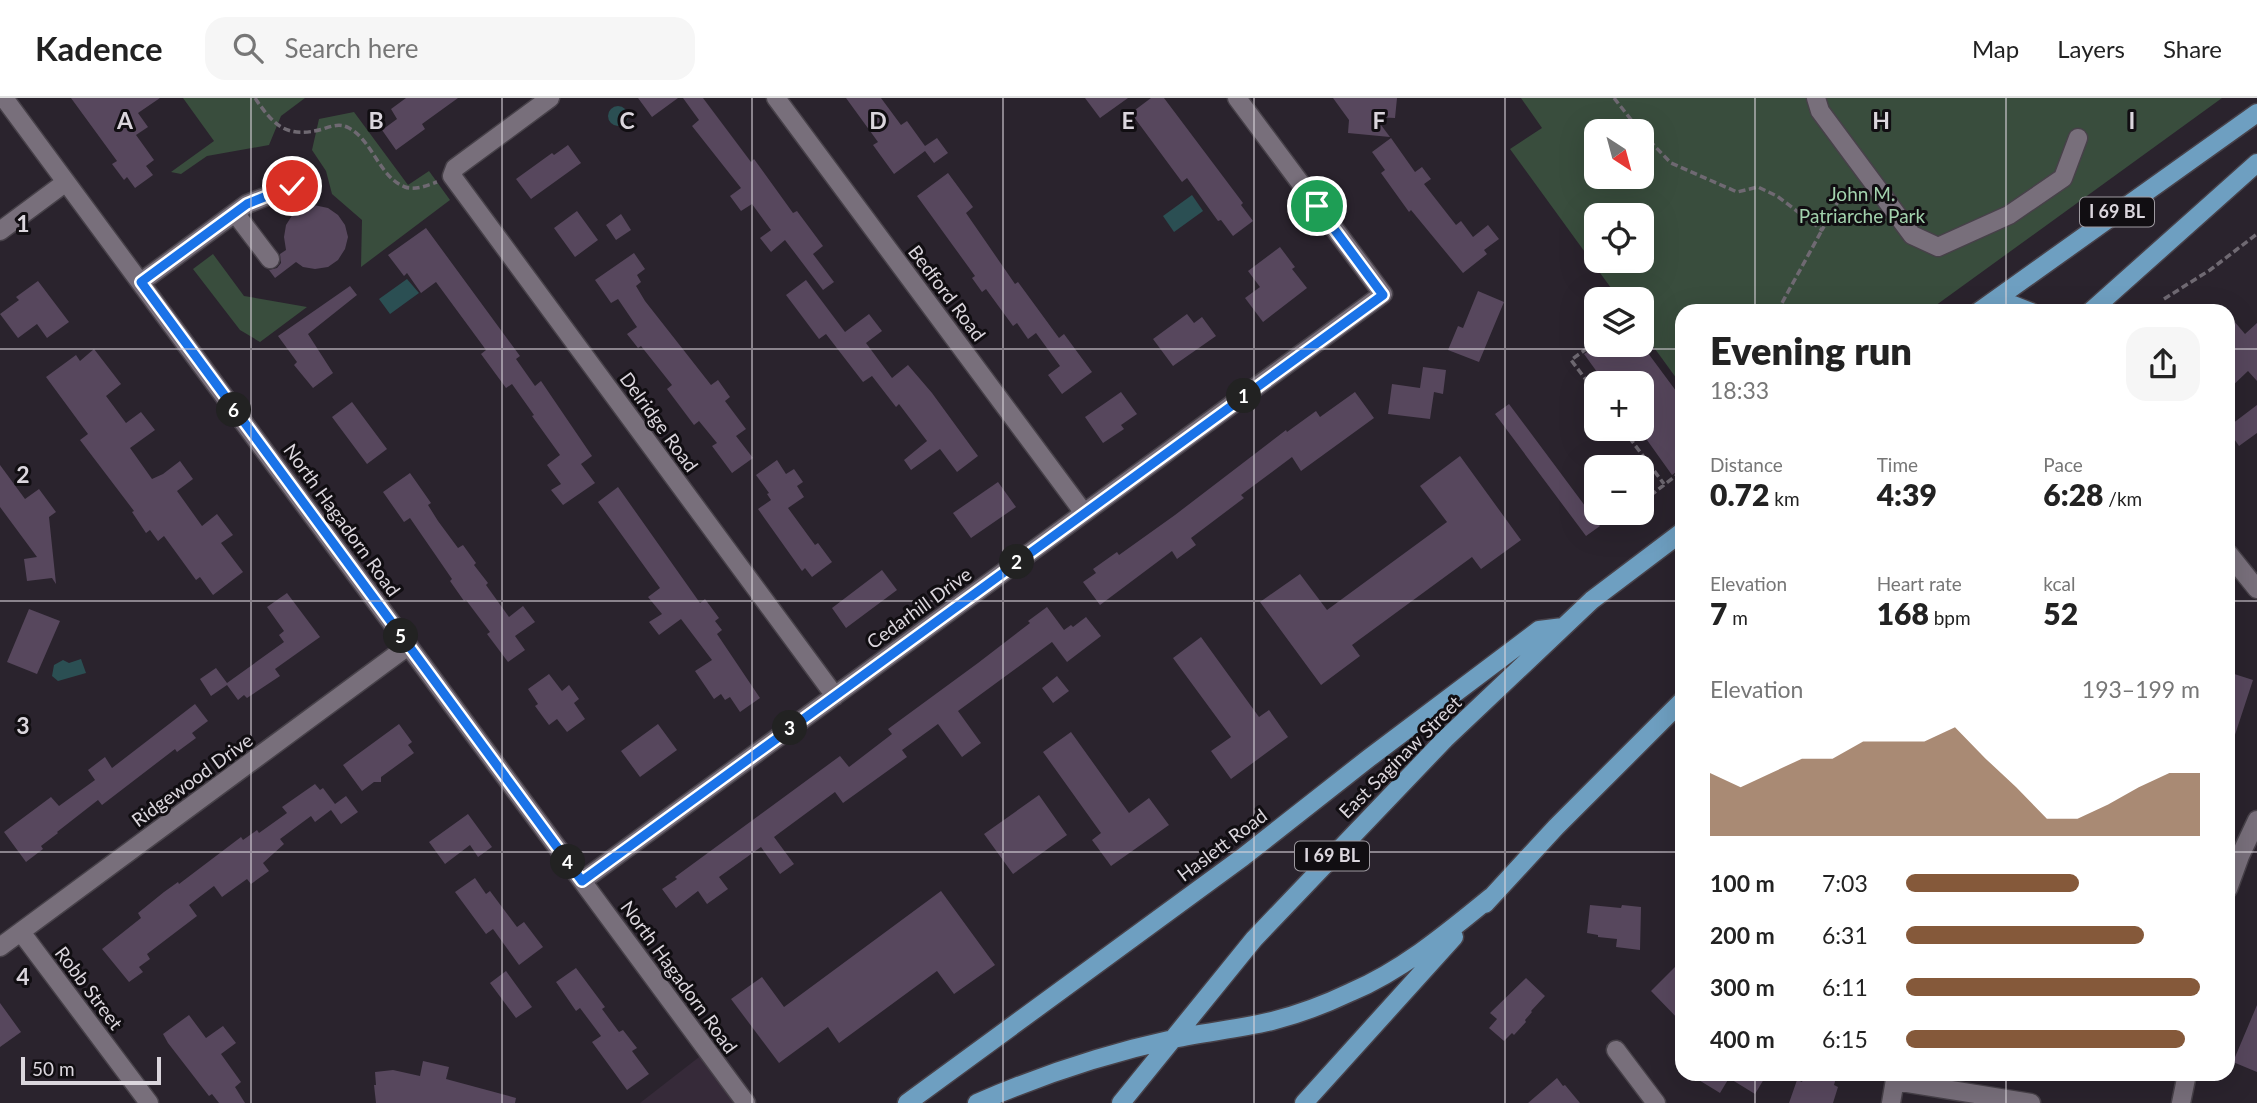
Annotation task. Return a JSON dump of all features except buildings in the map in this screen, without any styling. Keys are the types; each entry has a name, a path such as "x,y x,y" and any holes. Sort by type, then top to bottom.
{"main road":[{"name":"I 69 BL","path":"1989,304 2257,113"},
{"name":"I 69 BL","path":"2099,304 2257,163"},
{"name":"East Saginaw Street","path":"1121,1103 1254,939 1445,739 1592,600 1675,539"},
{"name":"Haslett Road","path":"907,1103 1242,857 1539,631 1563,627"},
{"path":"1304,1103 1556,827 1675,708"},
{"path":"976,1103 1074,1064 1171,1039 1272,1021 1318,1006 1355,991 1384,975 1435,942 1491,897"}],"street":[{"name":"North Hagadorn Road","path":"5,98 746,1103"},
{"path":"452,174 550,98"},
{"name":"Bedford Road","path":"776,98 1084,513"},
{"name":"Cedarhill Drive","path":"582,881 1383,295 1237,98"},
{"path":"1816,98 1820,111 1912,235 1938,247 2010,215 2063,178 2078,138"},
{"name":"Delridge Road","path":"452,174 835,696"},
{"path":"0,231 66,182"},
{"path":"141,282 247,204 292,186"},
{"path":"235,213 270,259"},
{"path":"2235,562 2257,589"},
{"name":"Ridgewood Drive","path":"0,947 408,646"},
{"path":"2235,868 2257,820"},
{"name":"Robb Street","path":"21,932 149,1103"},
{"path":"1616,1050 1656,1103"},
{"path":"1891,1103 1895,1081"},
{"path":"1911,1081 2031,1103"},
{"path":"2181,1103 2186,1081"}],"path":[{"path":"256,98 268,118 289,131 301,133 341,125 351,129 385,170 406,188 436,183 452,174"},
{"path":"1614,98 1631,119"},
{"path":"1654,145 1671,163 1737,192 1758,187 1777,196 1822,230"},
{"path":"1781,304 1840,198 1864,173"},
{"path":"2164,299 2210,270 2257,234"},
{"path":"1584,351 1572,360 1584,376"},
{"path":"1631,441 1664,484"},
{"path":"1654,492 1675,476"}],"shaded area":[{"path":"614,106 622,106 628,116 622,126 614,126 608,120 608,112"},
{"path":"1192,195 1203,211 1174,232 1163,216"},
{"path":"407,279 419,293 390,314 379,299"},
{"path":"81,659 86,673 58,681 52,676 54,665 63,660 69,663"},
{"path":"703,1054 739,1103 640,1103"}],"green space":[{"path":"183,98 305,98 281,116 269,145 207,156 181,174 171,172 214,141"},
{"name":"John M. Patriarche Park","path":"1521,98 2222,98 1938,304 1675,304 1675,376 1654,348 1654,287 1610,287 1600,273 1654,273 1654,203 1584,203 1584,251 1510,149 1542,128"},
{"path":"354,112 408,185 429,171 450,200 361,267 362,220 332,194 326,171 312,150 319,119"},
{"path":"213,254 244,296 307,307 260,342 240,330 193,269"}],"route":[{"path":"292,186 247,204 141,282 582,881 1383,295 1317,206"}]}
